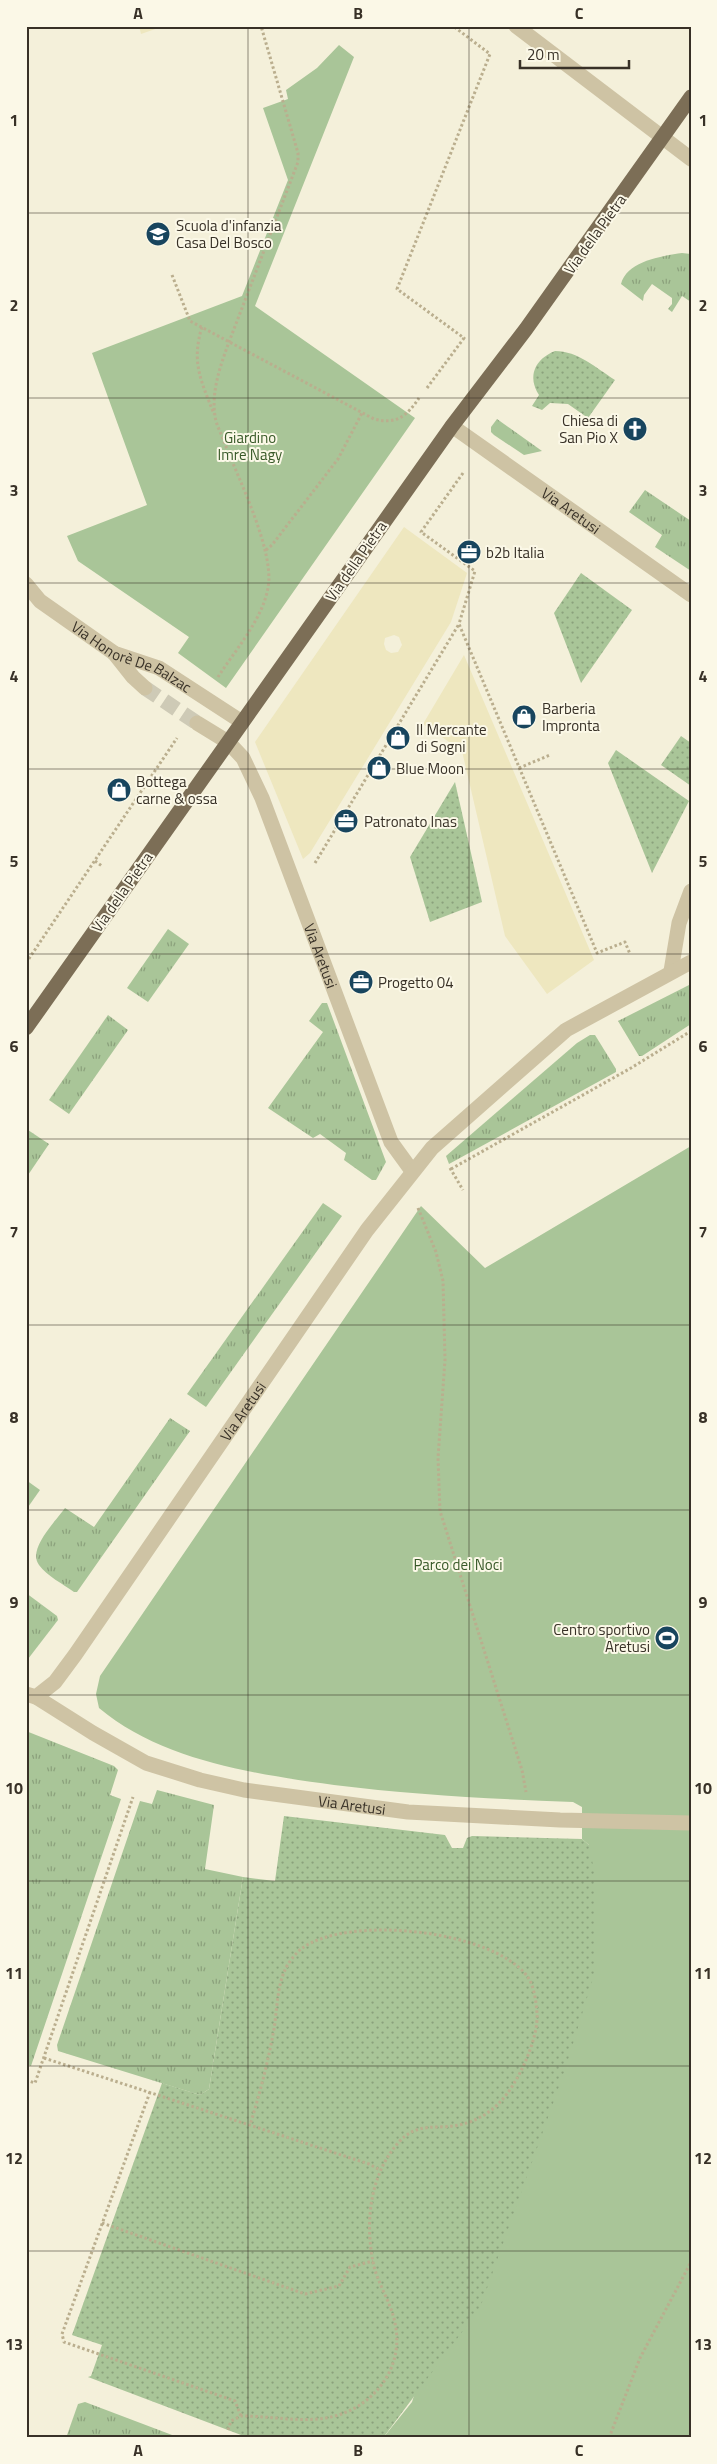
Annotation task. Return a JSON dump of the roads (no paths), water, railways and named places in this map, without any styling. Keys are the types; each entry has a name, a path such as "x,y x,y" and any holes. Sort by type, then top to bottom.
{"main road":[{"name":"Via della Pietra","path":"26,1028 452,426 526,329 663,139 691,97"}],"street":[{"path":"516,26 691,159"},
{"name":"Via Aretusi","path":"452,426 691,594"},
{"name":"Via Honorè De Balzac","path":"26,584 40,601 114,653 159,668 242,722"},
{"path":"114,653 133,677 145,688"},
{"name":"Via Aretusi","path":"197,722 228,742 243,758 262,798 390,1142 412,1172"},
{"path":"671,971 679,923 691,891"},
{"name":"Via Aretusi","path":"691,962 671,971 556,1038 442,1138 412,1172 367,1230 75,1655 55,1682 31,1696 146,1762 200,1780 244,1790 408,1812 532,1819 691,1823"}],"tunnel":[{"path":"145,688 197,723"}],"place":[{"name":"Scuola d'infanzia Casa Del Bosco","path":"158,234"},
{"name":"Chiesa di San Pio X","path":"635,429"},
{"name":"b2b Italia","path":"469,552"},
{"name":"Barberia Impronta","path":"524,717"},
{"name":"Il Mercante di Sogni","path":"398,738"},
{"name":"Blue Moon","path":"379,768"},
{"name":"Bottega carne & ossa","path":"119,790"},
{"name":"Patronato Inas","path":"346,821"},
{"name":"Progetto 04","path":"361,982"},
{"name":"Centro sportivo Aretusi","path":"667,1638"}],"park label":[{"name":"Giardino Imre Nagy","path":"250,446"},
{"name":"Parco dei Noci","path":"458,1564"}]}
